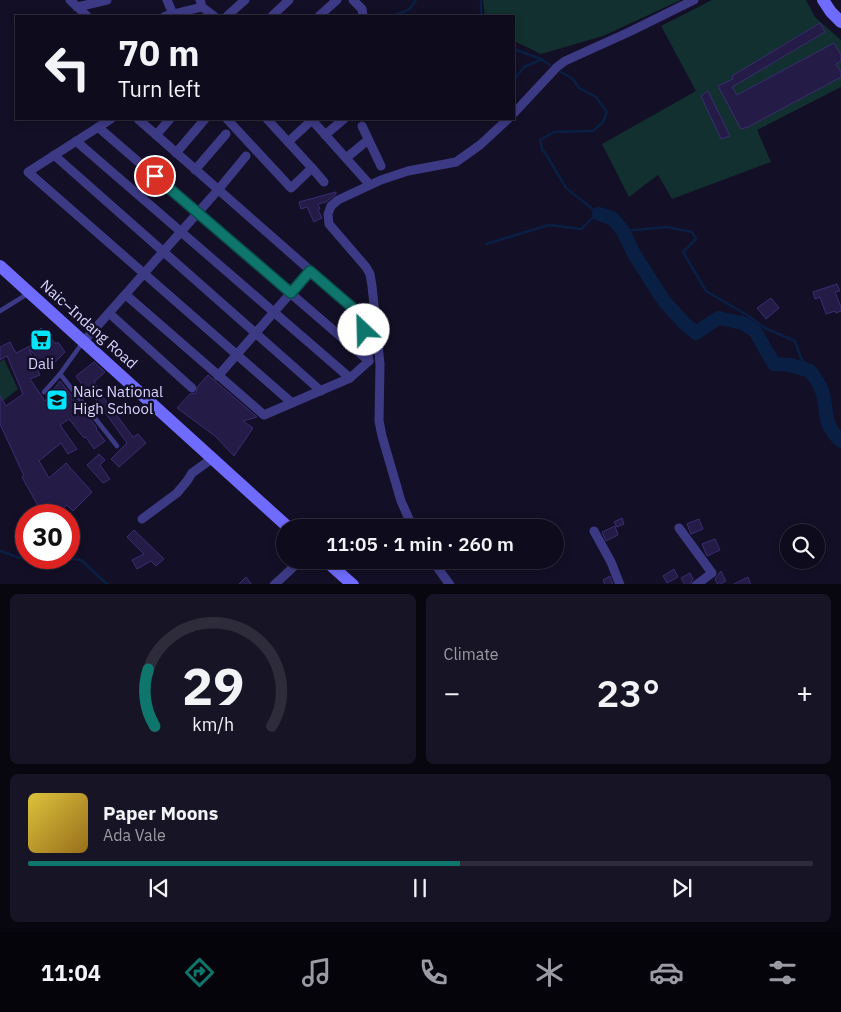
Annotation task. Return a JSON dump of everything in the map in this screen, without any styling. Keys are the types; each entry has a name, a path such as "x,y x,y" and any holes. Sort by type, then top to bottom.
{"main road":[{"path":"823,0 841,22"},
{"name":"Naic–Indang Road","path":"0,266 279,519"},
{"path":"336,569 353,584"}],"street":[{"path":"74,3 107,0"},
{"path":"167,0 169,15 201,4 213,15"},
{"path":"273,15 289,0"},
{"path":"320,15 337,0"},
{"path":"353,0 362,9 363,15"},
{"path":"515,112 547,77 565,61 694,0"},
{"path":"229,15 241,1"},
{"path":"74,3 86,15"},
{"path":"109,120 28,172 292,403"},
{"path":"139,120 361,315 369,361"},
{"path":"156,135 169,120"},
{"path":"176,153 205,120"},
{"path":"228,120 290,188 312,168"},
{"path":"268,120 324,182"},
{"path":"288,142 310,120"},
{"path":"312,120 370,185"},
{"path":"325,135 343,120"},
{"path":"409,519 401,501 379,421 380,364 370,274 329,224 328,214 331,206 338,200 370,185 408,171 456,162 480,145 507,120"},
{"path":"362,126 382,166"},
{"path":"98,127 369,361"},
{"path":"195,170 226,134"},
{"path":"346,158 368,140"},
{"path":"76,141 350,378"},
{"path":"54,155 321,391"},
{"path":"84,341 164,252 246,156"},
{"path":"218,376 310,271"},
{"path":"126,295 264,415 350,378 369,361"},
{"path":"109,314 192,388"},
{"path":"142,519 177,492 192,473 213,458"},
{"path":"679,528 712,573 696,584"},
{"path":"594,531 611,562 620,584"},
{"path":"274,584 291,569"},
{"path":"439,569 450,584"}],"lane":[{"path":"0,311 30,292"},
{"path":"44,392 84,341"},
{"path":"60,374 117,446"}],"green space":[{"path":"483,0 681,0 603,36 541,54 515,41 515,15 485,15"},
{"path":"712,0 806,0 815,17 841,40 841,87 757,130 771,162 672,199 658,175 629,197 602,144 696,91 661,26"},
{"path":"4,359 18,389 3,401 0,396 0,362"}],"building":[{"path":"820,23 825,32 732,87 737,95 834,43 841,55 841,61 836,64 841,72 841,77 741,129 718,86 733,79 732,76"},
{"path":"708,91 730,136 721,139 701,96"},
{"path":"336,192 326,202 318,204 320,209 318,210 322,218 314,222 307,207 301,209 299,202"},
{"path":"837,284 840,291 835,292 841,311 826,314 820,297 815,299 813,292"},
{"path":"771,298 779,308 766,319 757,308"},
{"path":"41,328 56,344 58,342 65,352 48,369 29,349 40,375 30,379 45,401 60,381 105,441 94,449 86,437 84,438 69,419 60,425 77,449 68,454 61,443 39,461 49,478 66,463 92,492 80,504 37,504 22,477 24,476 0,424 0,396 6,406 23,394 7,356 0,360 0,347 10,342 16,353 34,344 30,339"},
{"path":"94,362 105,372 94,382 97,389 133,437 138,434 146,443 119,467 111,459 127,443 91,393 89,395 76,376"},
{"path":"208,375 257,417 243,421 253,428 234,456 215,436 177,408 190,394 196,393 198,386"},
{"path":"99,454 105,460 100,465 110,479 103,483 87,465"},
{"path":"622,518 624,524 617,527 614,522"},
{"path":"699,519 703,529 691,534 687,524"},
{"path":"615,526 618,535 606,541 602,532"},
{"path":"134,530 164,559 156,566 151,561 137,569 132,560 144,554 127,537"},
{"path":"715,539 720,550 707,556 702,544"},
{"path":"674,569 678,577 667,583 663,576"},
{"path":"721,571 726,581 718,584 715,579"},
{"path":"690,573 693,579 690,584 684,584 681,578"},
{"path":"610,576 613,584 605,584 603,580"},
{"path":"246,577 251,584 239,584"},
{"path":"748,577 751,584 734,584"}],"waterway":[{"path":"395,15 409,10 416,0"},
{"path":"481,0 481,15"},
{"path":"515,49 541,59 550,65"},
{"path":"515,79 524,67 540,60"},
{"path":"486,244 549,225 582,229 599,214 566,188 542,149 540,140 554,132 593,131 603,122 607,112 596,97 579,88 573,79 561,72"},
{"path":"599,214 612,218 623,231 634,254 664,301 696,333 718,318 743,323 755,331 774,364 791,365 810,371 822,391 828,423 841,441"},
{"path":"623,231 667,227 692,232 696,239 683,252 706,291 765,328 795,341 801,358 810,371"},
{"path":"0,551 15,556"},
{"path":"80,560 107,584"}],"place":[{"name":"Dali","path":"41,340"},
{"name":"Naic National High School","path":"57,400"}],"route":[{"path":"155,176 291,293 310,271 361,315 364,330"}]}
